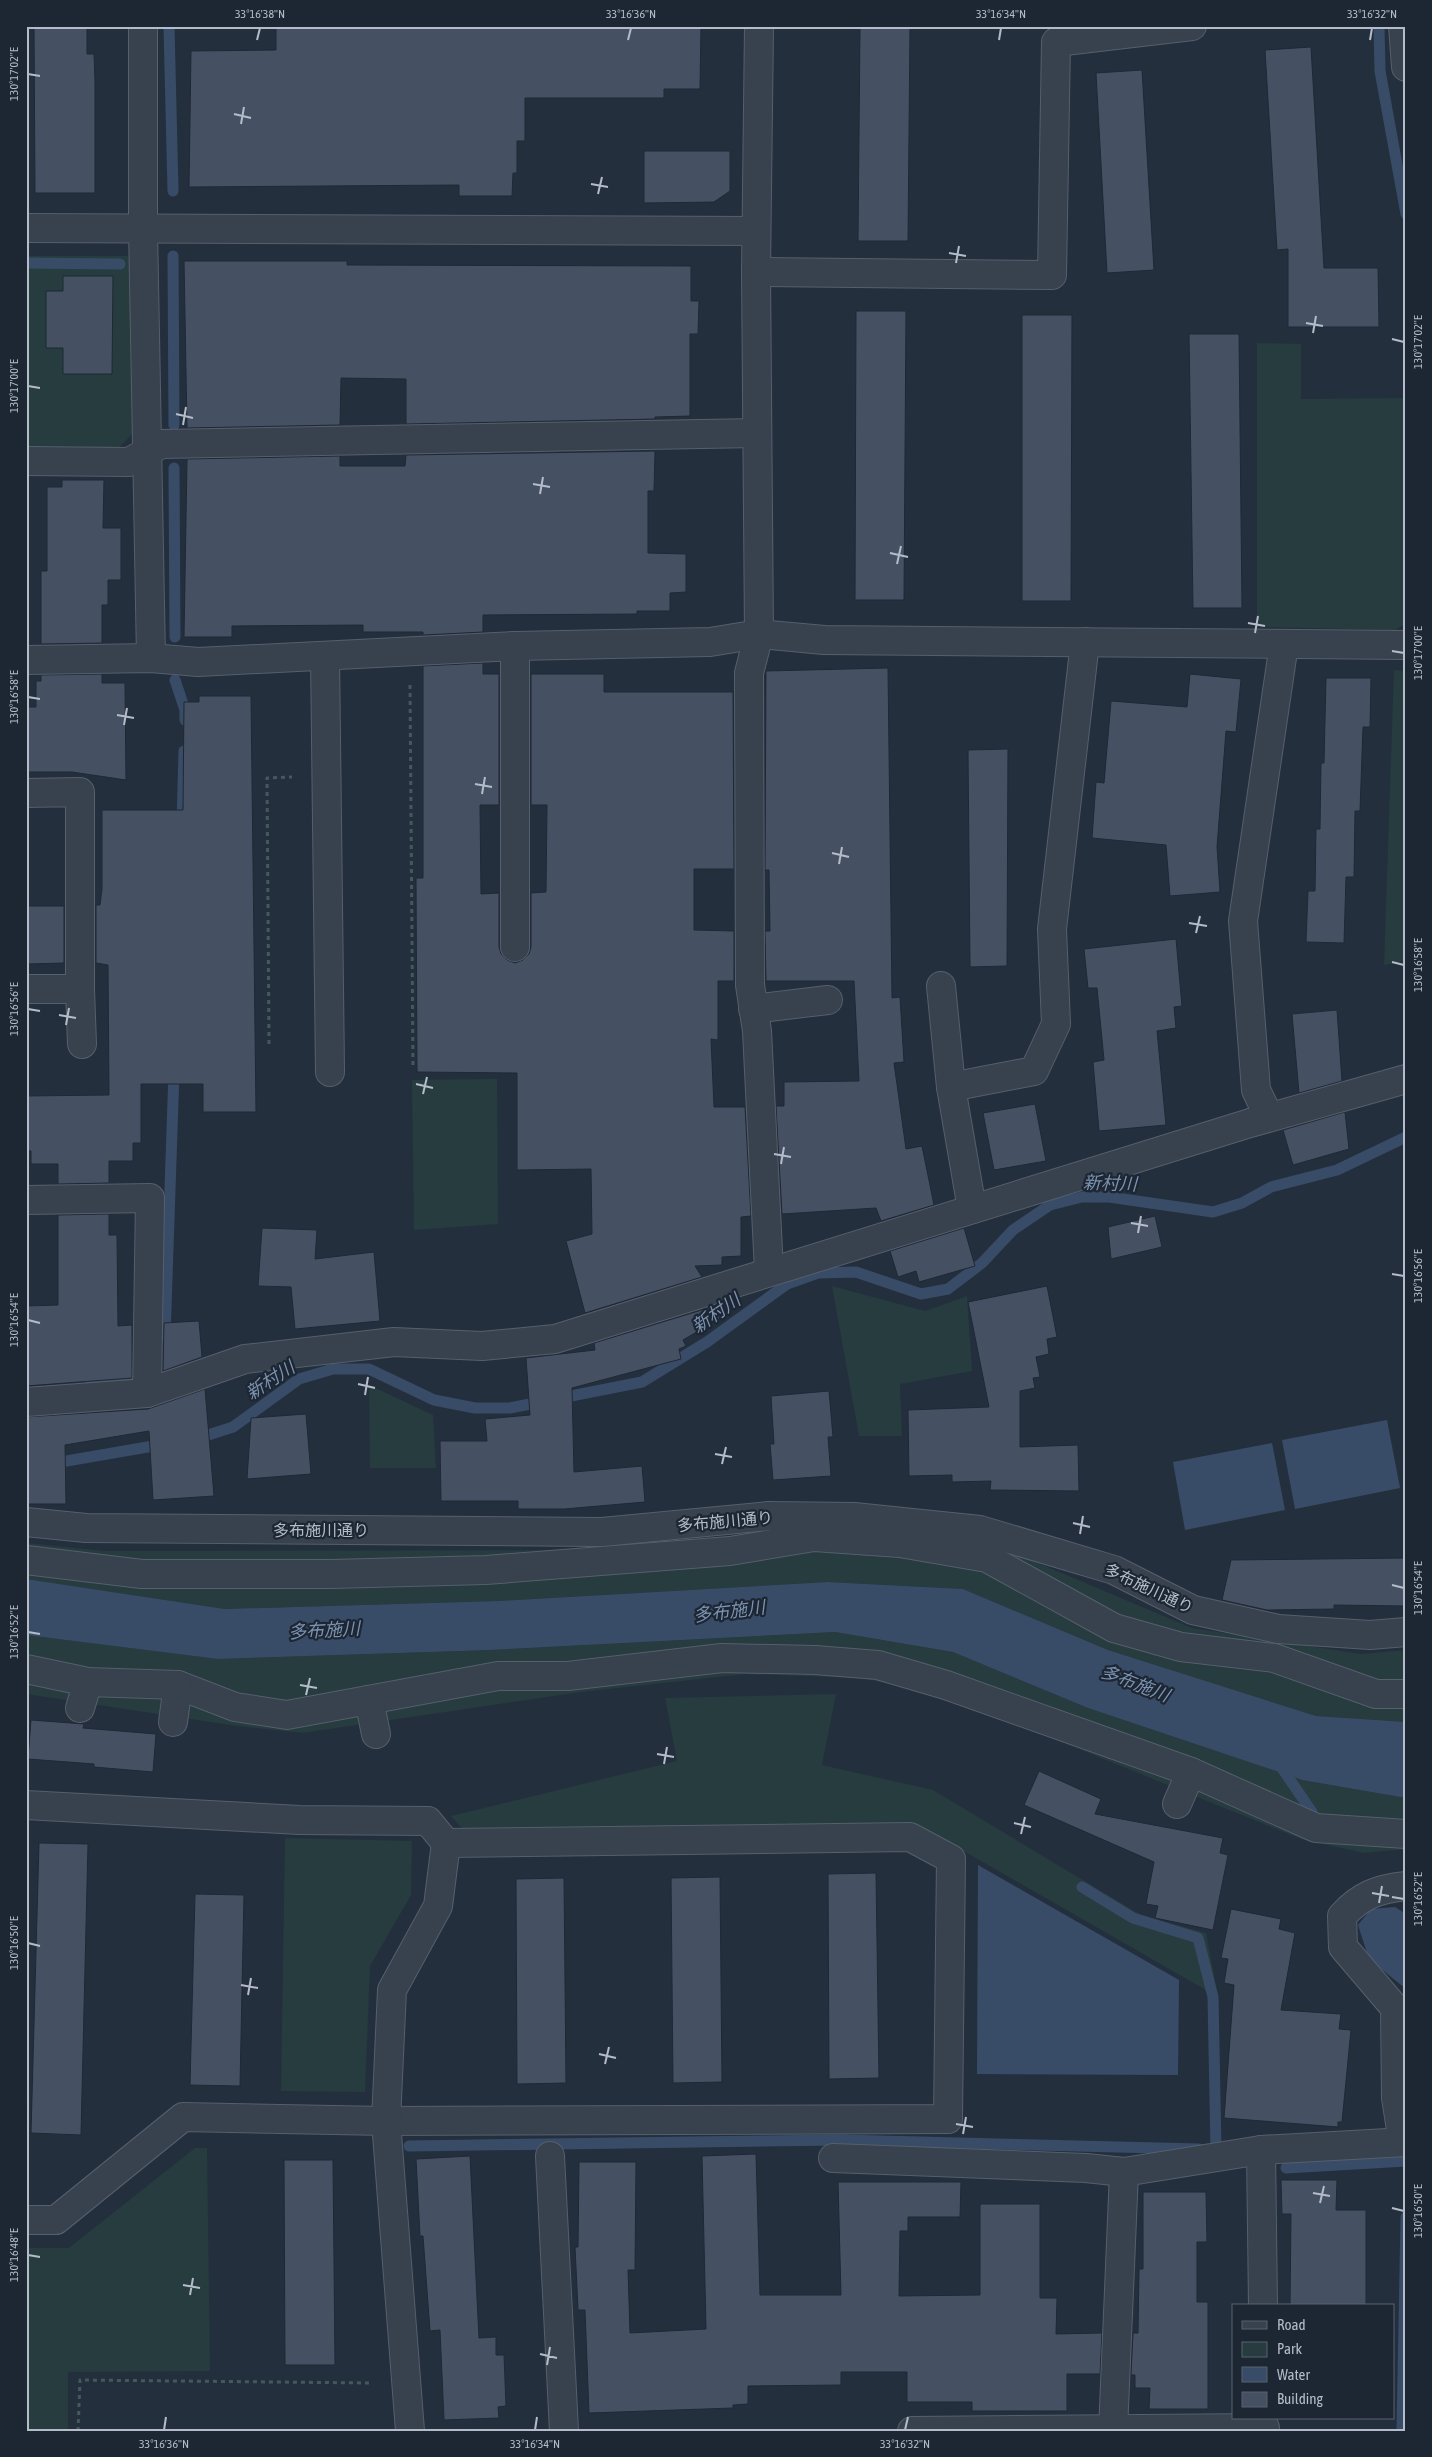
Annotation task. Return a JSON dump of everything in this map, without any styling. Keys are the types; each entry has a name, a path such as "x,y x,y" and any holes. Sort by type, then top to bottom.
{"street":[{"path":"143,26 143,228 151,658"},
{"path":"759,26 756,231 759,634 749,673 750,985 757,1031 769,1271"},
{"path":"756,272 1052,275 1056,42 1192,26"},
{"path":"1403,26 1406,68"},
{"path":"26,228 756,231"},
{"path":"26,461 129,462 162,444 757,433"},
{"path":"26,660 151,658 198,662 515,646 710,642 759,634 824,640 1406,644"},
{"path":"950,1087 1034,1071 1056,1024 1052,929 1085,642"},
{"path":"1269,1117 1256,1090 1243,921 1284,644"},
{"path":"515,646 515,947"},
{"path":"325,656 330,1072"},
{"path":"26,793 80,792 80,989 82,1044"},
{"path":"941,986 950,1087 972,1208"},
{"path":"26,989 80,989"},
{"path":"753,1009 828,1000"},
{"path":"26,1402 147,1393 245,1359 394,1342 482,1346 555,1339 1269,1117 1406,1079"},
{"path":"26,1200 150,1198 147,1393"},
{"name":"多布施川通り","path":"26,1522 86,1528 602,1532 769,1516 854,1517 980,1530 1114,1570 1193,1610 1278,1629 1370,1635 1406,1632"},
{"path":"331,1530 331,1574"},
{"path":"26,1560 142,1574 331,1574 486,1570 730,1551 814,1537 900,1544 987,1558 1114,1628 1181,1647 1274,1658 1376,1694 1406,1694"},
{"path":"26,1669 88,1682 178,1685 234,1707 287,1715 498,1676 568,1676 722,1658 815,1660 878,1665 946,1685 1191,1772 1316,1828 1406,1834"},
{"path":"80,1708 88,1682"},
{"path":"173,1722 178,1685"},
{"path":"369,1700 376,1734"},
{"path":"1177,1804 1191,1772"},
{"path":"26,1805 299,1820 428,1821 446,1843 438,1906 392,1990 386,2121 410,2431"},
{"path":"26,2220 56,2220 183,2117 386,2121 948,2119 950,1859 918,1841 910,1837 901,1837 446,1843"},
{"path":"833,2158 1086,2168 1124,2172 1260,2150 1404,2142 1396,2098 1395,2008 1343,1947 1342,1916 1357,1900 1391,1888 1406,1886"},
{"path":"1260,2150 1263,2304"},
{"path":"550,2156 564,2431"},
{"path":"1113,2430 1124,2172"},
{"path":"912,2431 1113,2430 1265,2426"}],"path":[{"path":"401,684 410,684 413,1069"},
{"path":"269,1044 267,778 326,777"},
{"path":"78,2431 80,2380 384,2384 406,2379"}],"green space":[{"path":"26,256 130,256 134,432 118,449 26,451"},
{"path":"1257,343 1301,344 1301,399 1406,398 1406,624 1395,630 1257,627"},
{"path":"1394,670 1406,671 1406,961 1384,965"},
{"path":"497,1079 498,1224 414,1230 412,1080"},
{"path":"832,1286 925,1311 967,1296 972,1371 900,1384 902,1436 859,1436"},
{"path":"369,1385 433,1415 436,1468 370,1468"},
{"path":"801,1528 920,1538 1019,1555 1192,1628 1361,1654 1406,1650 1406,1722 1316,1716 1108,1650 963,1589 828,1582 499,1601 225,1609 26,1579 26,1543 105,1551 609,1550"},
{"path":"835,1632 953,1652 1088,1708 1302,1780 1406,1798 1406,1849 1364,1853 1301,1839 953,1698 862,1678 745,1674 581,1692 302,1733 230,1725 26,1694 26,1635 218,1659 490,1650"},
{"path":"836,1694 822,1765 933,1790 1141,1915 1206,1933 1218,1997 920,1826 467,1834 451,1816 677,1761 665,1698"},
{"path":"285,1838 412,1841 411,1895 370,1966 365,2092 281,2091"},
{"path":"195,2148 207,2148 210,2371 68,2372 68,2431 26,2431 26,2248 69,2248"}],"water":[{"path":"1387,1420 1400,1488 1295,1509 1282,1440"},
{"path":"1272,1443 1285,1510 1185,1530 1173,1462"},
{"name":"多布施川","path":"26,1579 225,1609 499,1601 828,1582 963,1589 1108,1650 1316,1716 1406,1722 1406,1798 1302,1780 1088,1708 953,1652 835,1632 490,1650 218,1659 26,1635"},
{"path":"978,1865 1179,1980 1178,2075 977,2074"},
{"path":"1395,1907 1406,1914 1406,1989 1369,1959 1358,1925 1371,1909"}],"building":[{"path":"34,26 87,26 87,54 94,54 95,193 35,193"},
{"path":"276,26 701,26 700,89 664,89 664,98 525,98 525,141 517,141 517,173 513,173 512,196 459,196 459,185 189,187 191,51 276,50"},
{"path":"860,26 910,26 908,241 858,241"},
{"path":"1311,47 1324,268 1378,268 1379,327 1288,327 1288,249 1277,250 1265,50"},
{"path":"1142,70 1154,270 1107,273 1096,73"},
{"path":"644,151 730,151 730,191 714,202 644,203"},
{"path":"184,261 347,261 347,265 691,266 691,301 699,301 698,334 690,334 690,416 655,417 655,419 406,424 406,379 341,378 340,425 187,428"},
{"path":"63,276 113,276 112,374 63,374 63,348 46,348 46,291 63,291"},
{"path":"856,311 906,311 904,600 855,600"},
{"path":"1022,315 1072,315 1071,601 1022,601"},
{"path":"1189,334 1239,334 1242,608 1193,608"},
{"path":"655,451 654,491 648,491 648,553 686,554 686,592 670,593 670,611 637,611 637,614 483,615 483,632 423,635 423,632 363,632 363,625 232,626 232,637 184,637 187,459 340,456 340,466 405,466 406,455"},
{"path":"62,480 104,480 103,528 121,528 121,580 108,580 108,605 102,605 102,643 41,644 41,571 47,571 47,487 62,487"},
{"path":"483,663 483,674 499,674 499,805 480,805 481,894 499,893 499,947 501,954 507,960 515,963 523,960 529,954 531,947 531,893 546,892 547,805 531,805 531,674 604,674 604,692 733,692 734,869 694,869 694,930 734,931 734,981 718,981 718,1040 711,1039 714,1107 745,1107 751,1216 741,1217 741,1256 722,1257 722,1265 695,1266 702,1277 585,1313 566,1241 592,1234 591,1169 517,1170 517,1073 417,1072 416,878 423,878 423,666"},
{"path":"888,668 892,998 900,997 904,1062 894,1063 906,1149 922,1146 934,1205 881,1221 876,1208 782,1214 776,1106 784,1106 784,1082 859,1081 854,981 766,981 765,931 770,931 769,870 765,870 766,671"},
{"path":"102,674 102,683 125,683 126,780 72,772 26,772 26,707 36,707 36,681 41,681 41,675"},
{"path":"1190,674 1241,679 1236,732 1226,731 1217,847 1220,892 1170,896 1166,845 1092,838 1096,782 1104,783 1111,701 1187,707"},
{"path":"1326,678 1371,678 1370,727 1363,727 1360,811 1355,811 1354,877 1346,877 1344,943 1306,942 1308,891 1315,891 1316,829 1320,829 1321,763 1324,763"},
{"path":"199,696 251,696 256,1112 203,1112 203,1084 141,1084 141,1143 133,1143 133,1161 109,1161 109,1183 58,1184 58,1164 31,1164 31,1151 26,1151 26,1096 109,1095 108,965 96,963 96,905 100,905 102,889 102,810 183,810 184,702 199,702"},
{"path":"1008,749 1007,966 970,967 968,750"},
{"path":"26,906 64,906 64,963 26,964"},
{"path":"1176,939 1182,1006 1174,1007 1176,1028 1157,1031 1166,1125 1099,1131 1093,1062 1104,1060 1097,988 1088,988 1084,949"},
{"path":"1337,1010 1342,1081 1299,1093 1292,1014"},
{"path":"1035,1104 1046,1161 994,1170 983,1113"},
{"path":"1345,1112 1349,1149 1293,1165 1283,1130"},
{"path":"109,1214 109,1235 117,1235 118,1326 132,1325 132,1378 26,1386 26,1306 58,1305 58,1215"},
{"path":"1155,1216 1162,1247 1111,1259 1108,1227"},
{"path":"262,1228 317,1230 315,1259 374,1252 380,1321 295,1329 291,1287 258,1286"},
{"path":"964,1228 975,1266 919,1282 916,1271 898,1277 890,1251"},
{"path":"1047,1286 1057,1337 1047,1339 1049,1354 1036,1357 1040,1377 1033,1378 1035,1388 1020,1391 1020,1447 1078,1445 1079,1491 990,1490 991,1481 952,1482 952,1475 909,1476 908,1410 989,1407 968,1302"},
{"path":"718,1305 724,1316 683,1340 686,1346 679,1349 681,1359 572,1388 574,1472 642,1466 645,1502 564,1509 518,1509 518,1501 441,1501 440,1441 487,1441 485,1419 530,1415 526,1358 595,1350 594,1343"},
{"path":"199,1321 202,1357 163,1371 164,1323"},
{"path":"205,1389 214,1496 153,1500 149,1431 65,1445 66,1504 27,1504 26,1417 148,1409"},
{"path":"829,1391 833,1437 828,1437 831,1476 773,1480 770,1444 774,1444 771,1396"},
{"path":"306,1414 311,1474 247,1479 251,1418"},
{"path":"1406,1558 1406,1606 1334,1605 1334,1609 1267,1610 1222,1600 1231,1560"},
{"path":"31,1720 84,1724 83,1728 156,1734 153,1772 94,1767 94,1764 28,1759"},
{"path":"1039,1771 1101,1799 1095,1814 1223,1838 1220,1853 1228,1855 1213,1930 1155,1918 1158,1906 1146,1904 1154,1862 1024,1805"},
{"path":"39,1843 88,1844 81,2135 31,2133"},
{"path":"876,1873 879,2078 829,2079 828,1874"},
{"path":"720,1877 722,2082 673,2083 671,1878"},
{"path":"564,1878 566,2083 517,2084 516,1879"},
{"path":"195,1894 244,1895 240,2086 190,2085"},
{"path":"1231,1909 1281,1919 1279,1929 1295,1933 1281,2010 1341,2014 1339,2029 1351,2030 1342,2122 1338,2122 1338,2127 1224,2118 1234,1985 1224,1983 1228,1959 1221,1958"},
{"path":"756,2154 760,2295 841,2295 838,2182 961,2182 960,2217 908,2217 908,2231 900,2231 899,2296 980,2295 980,2204 1040,2204 1040,2298 1057,2298 1056,2334 1102,2333 1100,2374 1067,2374 1067,2411 972,2411 972,2402 907,2402 907,2372 841,2372 841,2385 748,2386 748,2404 733,2405 733,2408 589,2413 585,2310 578,2310 575,2247 578,2247 579,2162 636,2162 635,2270 628,2270 630,2333 706,2329 702,2156"},
{"path":"470,2156 479,2338 496,2337 496,2355 504,2355 506,2406 498,2407 499,2418 444,2420 440,2330 430,2331 423,2236 420,2236 416,2159"},
{"path":"284,2160 333,2160 335,2365 285,2365"},
{"path":"1281,2180 1337,2180 1336,2210 1366,2210 1366,2304 1290,2304 1291,2214 1282,2214"},
{"path":"1143,2192 1206,2192 1207,2242 1197,2242 1197,2302 1208,2302 1208,2409 1149,2409 1150,2388 1135,2388 1135,2375 1131,2375 1133,2333 1138,2333 1139,2269 1143,2269"}],"waterway":[{"path":"169,26 173,191"},
{"path":"1379,26 1380,71 1406,214"},
{"path":"173,256 174,425"},
{"path":"26,263 120,264"},
{"path":"174,468 175,637"},
{"path":"175,680 185,710 185,720"},
{"path":"182,825 184,751"},
{"path":"165,1337 174,1071"},
{"name":"新村川","path":"196,1439 233,1427 299,1379 333,1369 369,1369 434,1400 475,1408 510,1408 642,1382 707,1342 787,1284 818,1273 856,1272 921,1294 948,1289 982,1263 1013,1230 1050,1205 1082,1197 1109,1197 1213,1212 1242,1203 1271,1187 1337,1170 1406,1137"},
{"path":"90,1384 129,1380"},
{"name":"新村川","path":"26,1468 165,1444"},
{"path":"1277,1761 1312,1812"},
{"path":"1082,1887 1133,1918 1198,1938 1213,1997 1216,2149"},
{"path":"409,2146 841,2140 1199,2149"},
{"path":"1286,2168 1406,2161"},
{"path":"1402,2431 1406,2217"}]}
